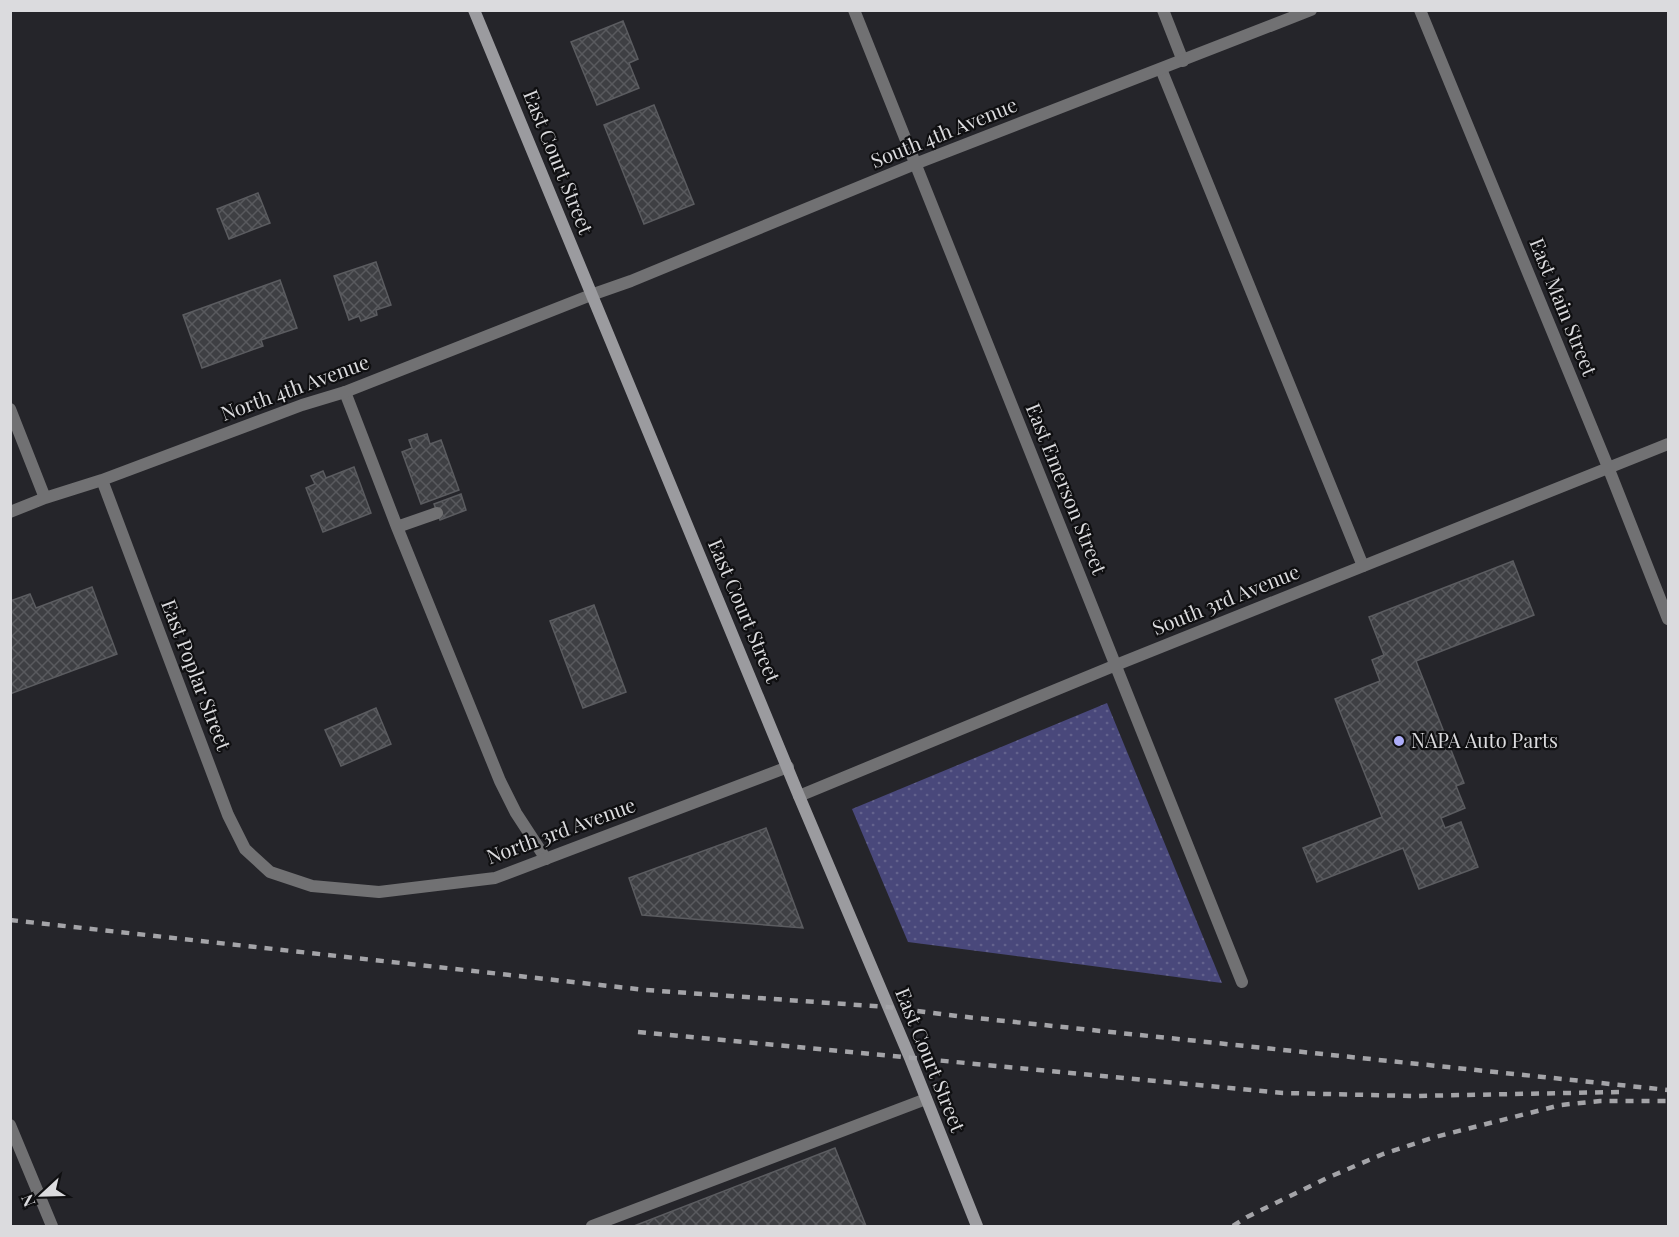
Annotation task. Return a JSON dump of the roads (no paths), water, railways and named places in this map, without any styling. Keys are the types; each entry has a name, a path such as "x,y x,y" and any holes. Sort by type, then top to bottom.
{"street":[{"name":"East Court Street","path":"474,10 977,1227"},
{"name":"East Emerson Street","path":"854,10 1242,982"},
{"path":"1163,10 1183,61"},
{"name":"South 4th Avenue","path":"591,295 631,281 915,164 1311,10"},
{"name":"East Main Street","path":"1420,10 1668,619"},
{"path":"1161,69 1363,566"},
{"name":"North 4th Avenue","path":"10,512 302,405 345,392 591,295"},
{"path":"345,392 500,781 516,813 546,859"},
{"path":"10,409 45,498"},
{"name":"South 3rd Avenue","path":"799,796 1116,665 1668,444"},
{"name":"East Poplar Street","path":"102,480 228,815 245,849 270,872"},
{"path":"397,527 437,513"},
{"name":"North 3rd Avenue","path":"270,872 312,886 379,892 495,878 788,767"},
{"path":"592,1227 926,1099"},
{"path":"10,1125 51,1227"}],"railway":[{"path":"10,920 646,990 887,1007 1668,1090"},
{"path":"638,1032 1283,1093 1413,1096 1619,1092"},
{"path":"1233,1226 1327,1178 1383,1154 1435,1137 1561,1105 1600,1101 1668,1101"}],"place":[{"name":"NAPA Auto Parts","path":"1399,741"}]}
